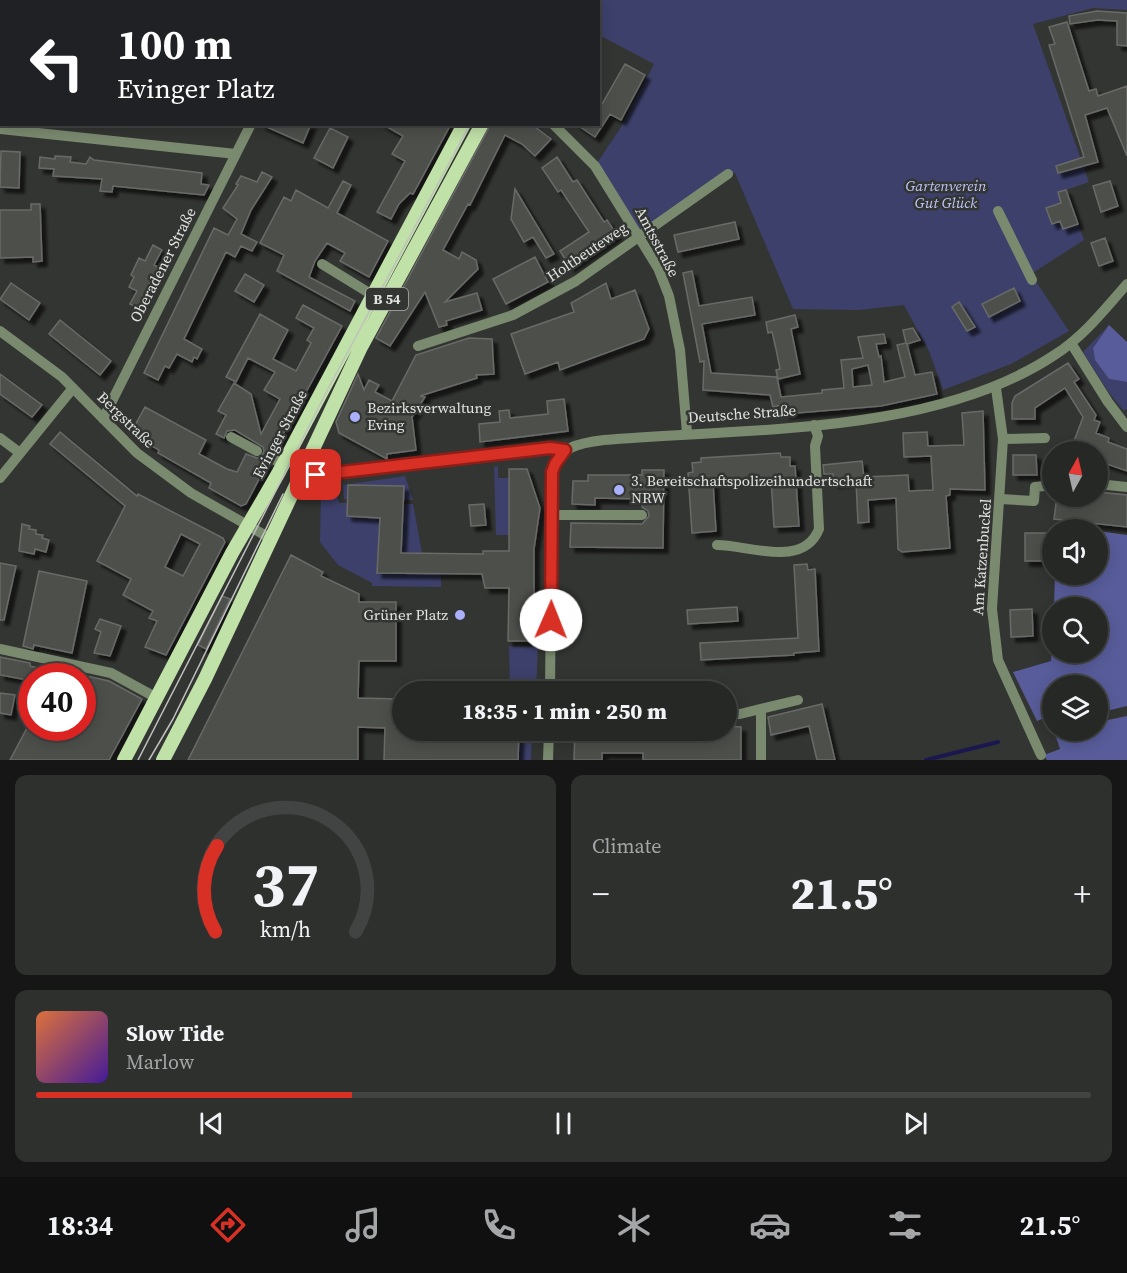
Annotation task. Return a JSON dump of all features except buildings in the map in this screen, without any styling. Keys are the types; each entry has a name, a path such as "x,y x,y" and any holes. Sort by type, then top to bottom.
{"main road":[{"name":"Evinger Straße","path":"163,760 200,689 379,299 463,126"},
{"name":"Evinger Straße","path":"124,760 247,526 277,461 379,299 481,126"}],"street":[{"name":"Oberadener Straße","path":"103,419 250,126"},
{"name":"Amtsstraße","path":"555,126 595,166 658,268 676,324 687,433"},
{"path":"0,129 236,154"},
{"name":"Holtbeuteweg","path":"418,346 513,315 576,281 728,174"},
{"path":"998,211 1032,280"},
{"path":"322,264 379,299"},
{"name":"Deutsche Straße","path":"316,475 550,448 565,450 585,442 814,424 906,412 996,388 1042,363 1071,343 1127,284"},
{"name":"Bergstraße","path":"0,331 73,388 136,453 191,493 270,538"},
{"path":"1071,343 1108,402 1127,427"},
{"path":"0,478 73,388"},
{"name":"Am Katzenbuckel","path":"996,388 1003,439 1001,499 992,609 995,648 1041,755"},
{"path":"717,545 743,550 790,550 802,549 815,539 819,529 815,446 818,436 814,424"},
{"path":"231,437 257,451"},
{"path":"0,438 20,453"},
{"path":"1003,439 1045,438"},
{"path":"550,681 552,472 565,450"},
{"path":"1108,485 1127,487"},
{"path":"1001,499 1034,501 1035,487 1042,486"},
{"path":"552,515 642,515"},
{"path":"0,649 111,673 157,698"},
{"path":"737,712 798,700"},
{"path":"760,760 761,709"},
{"path":"548,760 549,741"}],"green space":[{"name":"Gartenverein Gut Glück","path":"600,0 1127,0 1127,10 1093,8 1033,24 1089,182 1066,190 1084,240 1031,274 1069,331 1011,364 943,390 929,351 904,305 859,310 793,309 735,173 728,174 640,235 595,166 621,127 654,64 600,36"},
{"path":"1109,325 1093,348 1095,360 1109,379 1127,382 1127,409 1124,411 1109,393 1083,352"},
{"path":"498,466 498,478 509,478 509,535 496,535 494,467"},
{"path":"405,476 413,500 404,500 404,486 348,485 347,499 344,499 343,485"},
{"path":"336,492 339,503 347,503 348,516 380,518 378,573 441,573 441,587 372,586 372,583 338,565 320,542 321,494"},
{"path":"404,504 413,504 422,553 401,553"},
{"path":"509,646 538,647 536,681 510,681"},
{"path":"519,741 532,741 531,760 518,760"}],"shaded area":[{"path":"1109,325 1127,342 1127,382 1109,379 1095,360 1093,348"},
{"path":"1108,532 1127,535 1127,706 1108,711 1108,675 1042,675 1042,719 1037,721 1013,672 1044,663 1108,663 1108,597 1054,597 1055,585 1108,585"},
{"path":"1127,716 1127,760 1047,760 1044,755 1060,749 1057,741 1108,741 1108,720"}],"waterway":[{"path":"926,760 998,742"}],"tram line":[{"path":"138,760 330,385 469,126"},
{"path":"149,760 173,719 283,494"}],"place":[{"name":"Bezirksverwaltung Eving","path":"355,417"},
{"name":"3. Bereitschaftspolizeihundertschaft NRW","path":"619,490"},
{"name":"Grüner Platz","path":"460,615"}],"route":[{"path":"316,475 550,448 565,450 558,457 552,472 551,620"}]}
